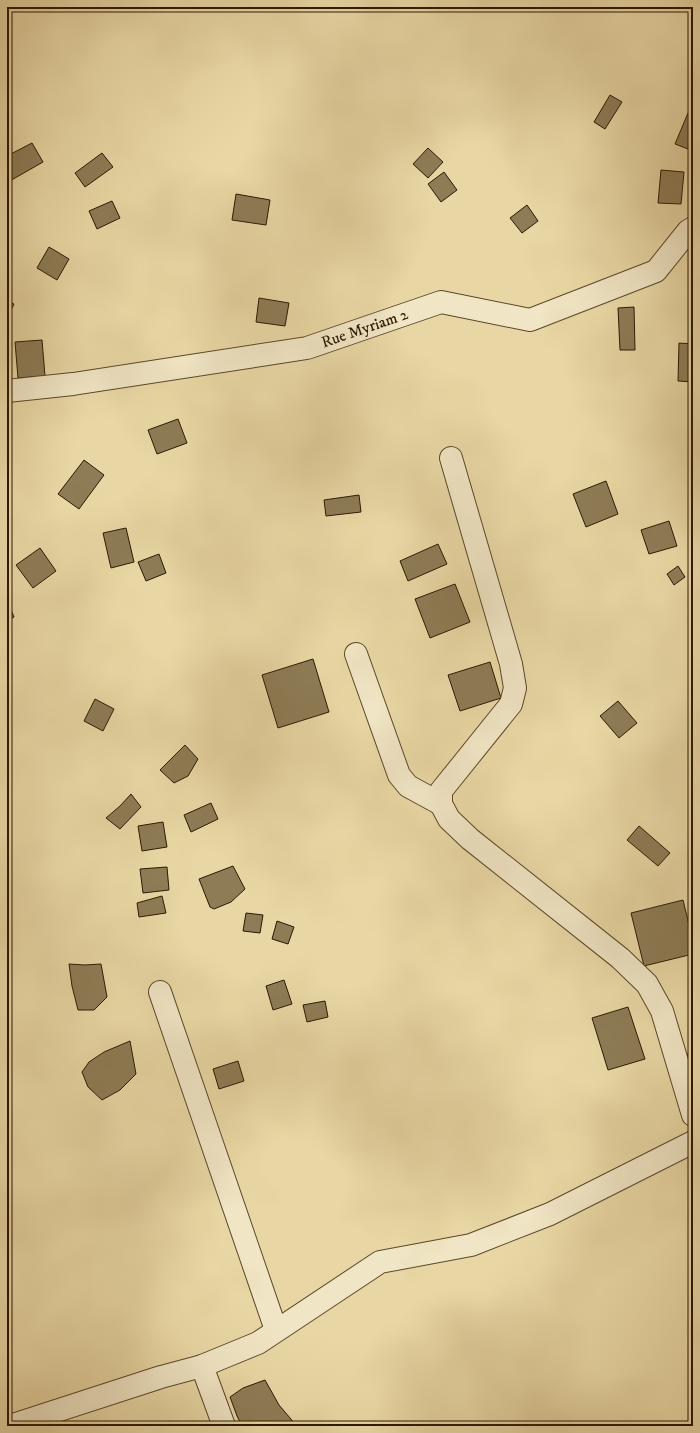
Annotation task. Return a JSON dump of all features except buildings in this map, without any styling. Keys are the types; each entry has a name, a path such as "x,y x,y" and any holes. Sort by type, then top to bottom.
{"street":[{"name":"Rue Myriam 2","path":"7,391 72,384 307,348 441,302 530,320 656,271 688,231 693,228"},
{"path":"451,458 511,664 515,688 511,704 441,791 441,804 449,819 470,839 620,958 647,984 662,1011 693,1114"},
{"path":"356,654 399,775 408,786 441,804"},
{"path":"160,992 276,1330"},
{"path":"10,1426 161,1377 202,1366 258,1343 380,1262 470,1245 550,1214 693,1142"},
{"path":"202,1366 224,1426"}]}
